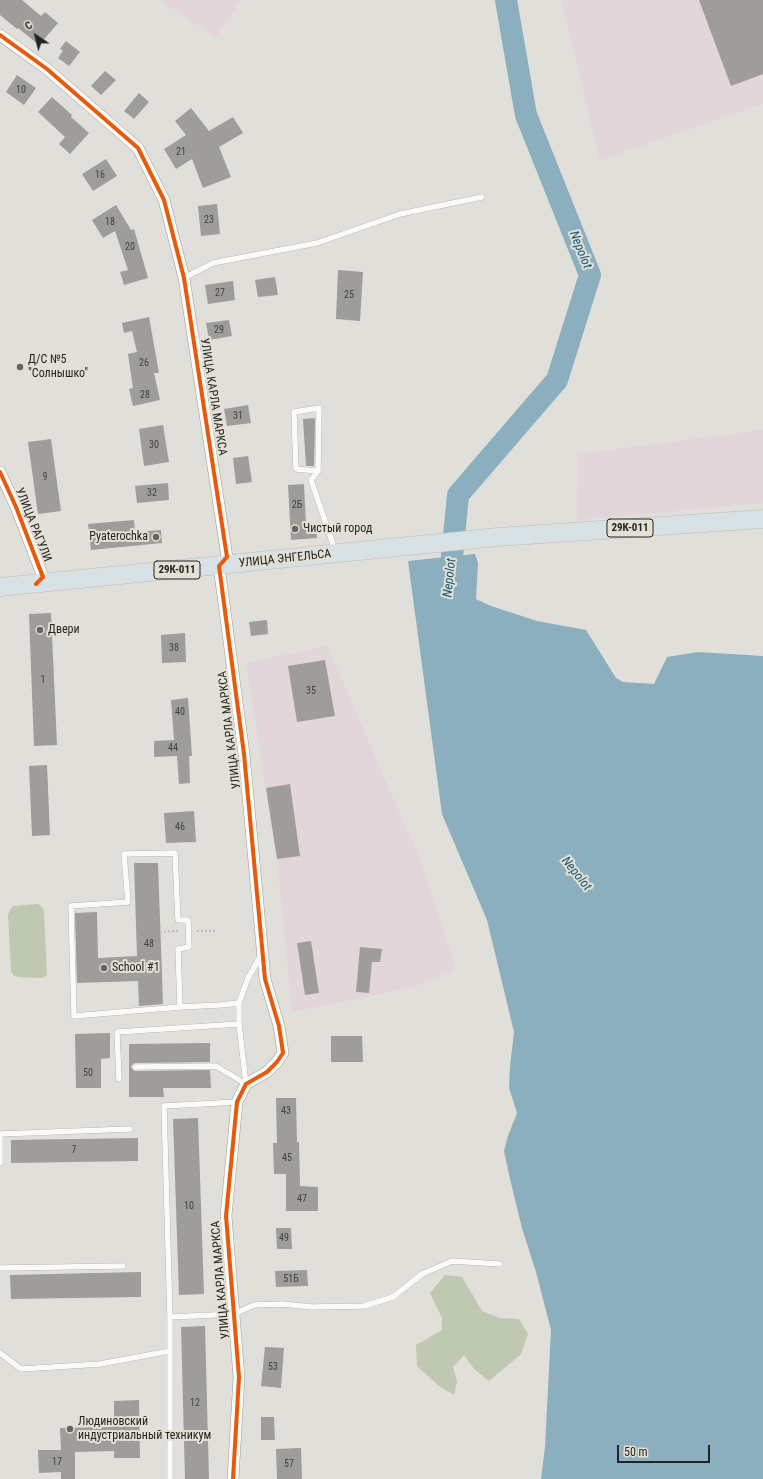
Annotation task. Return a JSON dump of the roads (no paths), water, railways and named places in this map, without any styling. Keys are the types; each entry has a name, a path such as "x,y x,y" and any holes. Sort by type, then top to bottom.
{"main road":[{"name":"УЛИЦА ЭНГЕЛЬСА","path":"0,587 498,537 763,519"}],"street":[{"name":"УЛИЦА КАРЛА МАРКСА","path":"0,35 47,69 138,148 164,200 184,278 227,557 219,566 244,754 265,979 280,1026 283,1053 277,1062 266,1072 246,1084 237,1102 226,1216 239,1377 233,1479"},
{"name":"УЛИЦА РАГУЛИ","path":"0,472 16,507 43,577 36,584"}],"lane":[{"path":"184,278 213,264 318,243 400,214 482,197"},
{"path":"318,471 296,469 294,412 319,408 318,471 311,480 334,547 324,554"},
{"path":"180,1007 178,949 189,947 188,920 178,920 174,853 124,854 128,902 71,906 74,1016 180,1007 220,1006 239,1003"},
{"path":"246,1084 239,1024 239,1003 248,978 262,954"},
{"path":"119,1079 117,1032 239,1024"},
{"path":"135,1067 216,1066 246,1084"},
{"path":"170,1479 170,1317 164,1106 237,1102"},
{"path":"0,1163 0,1134 130,1129"},
{"path":"170,1317 234,1314 254,1305 282,1304 312,1307 364,1306 393,1297 422,1274 452,1261 500,1264"},
{"path":"0,1268 124,1266"},
{"path":"0,1353 21,1369 100,1364 170,1351"}],"water":[{"path":"475,554 478,563 476,599 491,606 537,621 586,630 616,678 623,682 654,684 667,657 698,652 763,656 763,1479 541,1479 545,1447 551,1330 536,1272 522,1228 504,1151 517,1113 509,1088 514,1032 487,920 442,814 408,561"}],"waterway":[{"name":"Nepolot","path":"449,587 458,495 557,380 590,275 526,115 506,0"}],"place":[{"name":"Д/С №5 \"Солнышко\"","path":"20,367"},
{"name":"Чистый город","path":"295,529"},
{"name":"Pyaterochka","path":"156,537"},
{"name":"Двери","path":"40,630"},
{"name":"School #1","path":"104,968"},
{"name":"Людиновский индустриальный техникум","path":"70,1429"}]}
